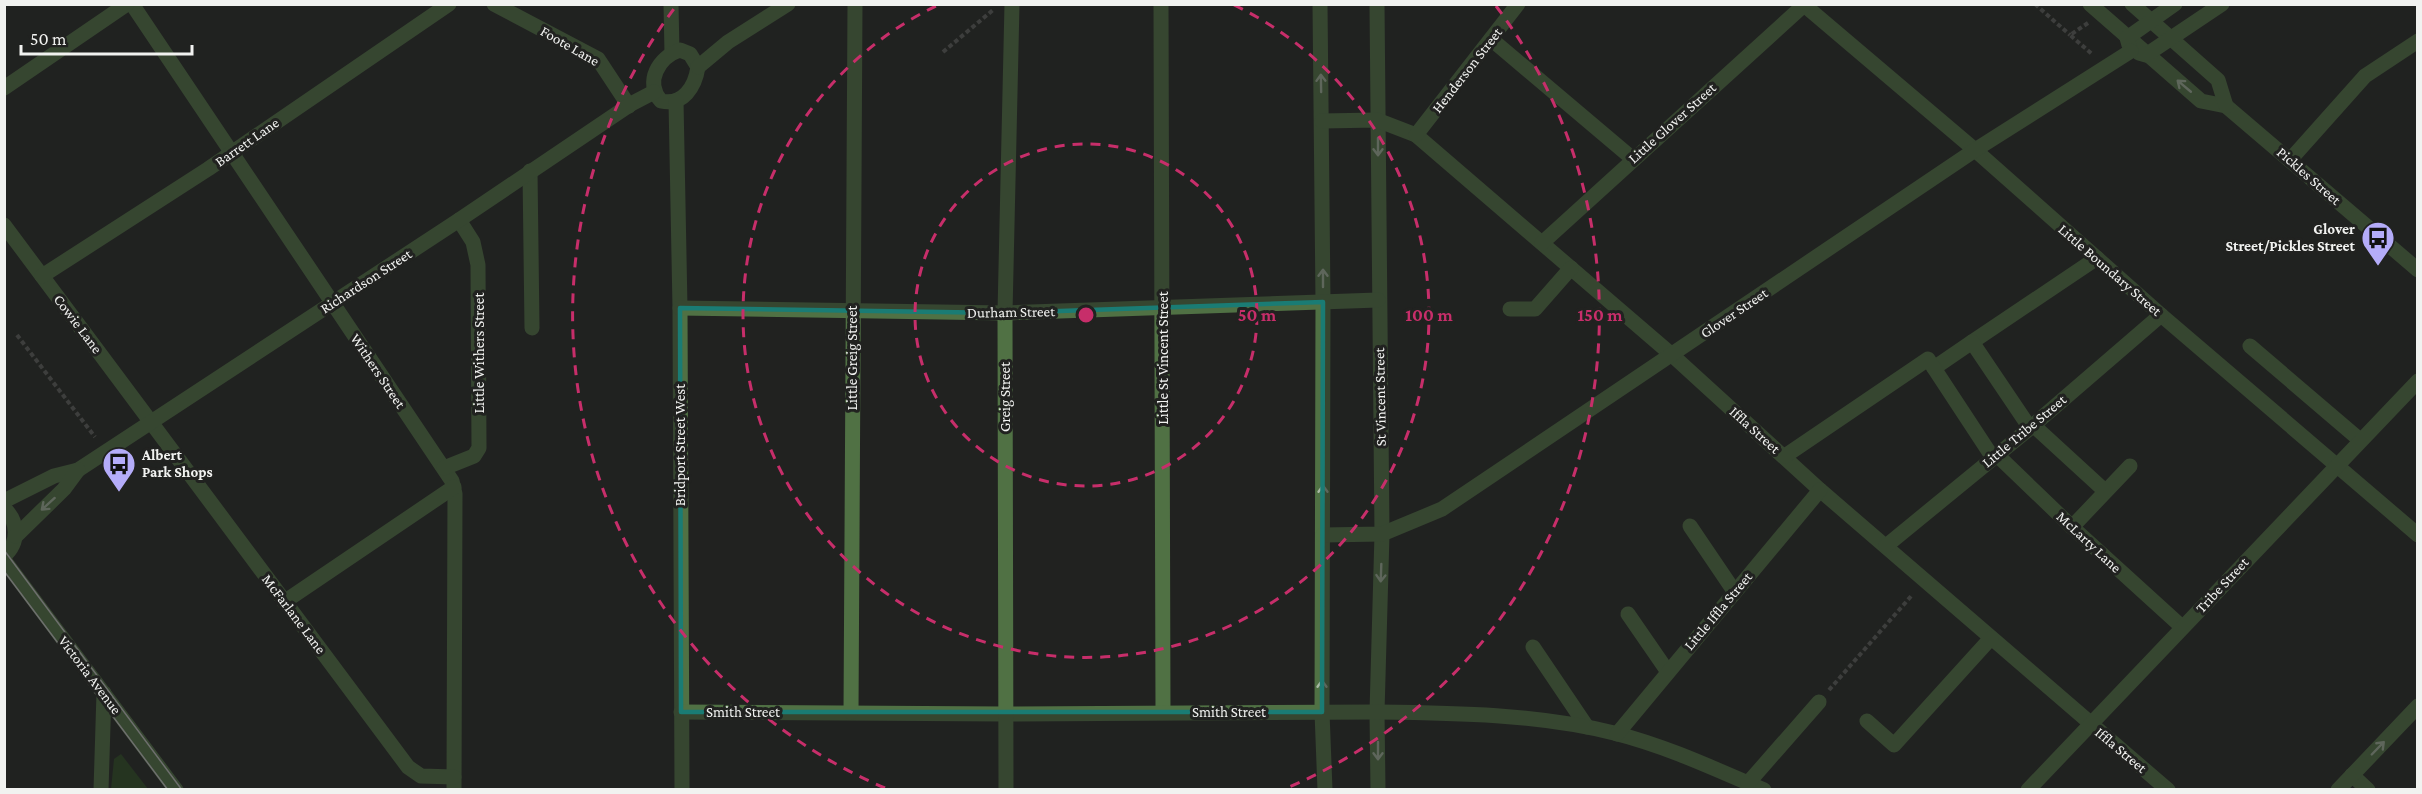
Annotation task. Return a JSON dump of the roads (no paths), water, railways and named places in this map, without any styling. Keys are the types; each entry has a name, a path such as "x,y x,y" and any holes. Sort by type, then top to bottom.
{"street":[{"path":"4,88 128,4"},
{"name":"Withers Street","path":"132,4 444,468 454,487 454,783"},
{"name":"Barrett Lane","path":"42,276 232,152 449,4"},
{"name":"Foote Lane","path":"494,4 598,59 629,106"},
{"path":"671,4 672,53"},
{"path":"698,67 690,54 685,51 672,53 659,64 654,77 654,92 661,101 668,103 676,101 689,92 694,84 698,67 728,42 788,4"},
{"name":"Little Greig Street","path":"851,712 855,4"},
{"name":"Greig Street","path":"1006,789 1004,714 1005,313 1012,4"},
{"name":"Little St Vincent Street","path":"1161,4 1163,712"},
{"path":"1320,4 1323,302 1322,712 1325,789"},
{"name":"St Vincent Street","path":"1377,4 1382,534 1377,712 1378,789"},
{"name":"Henderson Street","path":"1416,135 1518,4"},
{"name":"Pickles Street","path":"2132,4 2218,81 2226,106"},
{"name":"Glover Street","path":"1323,535 1382,534 1442,509 1975,150 2107,67 2151,21 2175,4"},
{"path":"2096,9 2129,44 2146,55 2222,4"},
{"name":"Little Boundary Street","path":"1804,5 1975,150 2162,315 2418,535"},
{"name":"Little Glover Street","path":"1542,243 1804,5"},
{"path":"1491,39 1633,159"},
{"path":"2290,160 2365,76 2418,41"},
{"name":"Pickles Street","path":"2146,55 2201,101 2226,106 2418,270"},
{"name":"Richardson Street","path":"4,501 54,476 78,470 629,106 654,92"},
{"name":"Bridport Street West","path":"676,101 680,308 682,789"},
{"name":"Iffla Street","path":"1322,121 1377,120 1416,135 1672,355 1820,490 2168,789"},
{"path":"531,171 532,328"},
{"name":"Little Withers Street","path":"444,468 474,456 479,446 478,265 473,242 459,220"},
{"name":"Cowie Lane","path":"4,225 152,422"},
{"path":"1785,456 1928,359 1934,368 2097,258"},
{"path":"1510,309 1535,309 1571,268"},
{"name":"Durham Street","path":"680,308 1005,313 1378,300"},
{"name":"Little Tribe Street","path":"1886,546 2162,315"},
{"path":"1972,342 2032,426 2105,491"},
{"path":"2250,346 2360,440"},
{"name":"McLarty Lane","path":"1934,368 1994,456 2182,627"},
{"name":"Tribe Street","path":"2028,789 2418,381"},
{"name":"McFarlane Lane","path":"152,422 410,769 421,776 454,783"},
{"path":"2072,527 2130,466"},
{"name":"Richardson Street","path":"4,558 16,536 64,489 78,470"},
{"path":"284,602 454,487"},
{"name":"Little Iffla Street","path":"1617,734 1820,490"},
{"path":"4,508 14,520 16,536"},
{"path":"1690,526 1734,591"},
{"name":"Victoria Avenue","path":"4,558 176,789"},
{"path":"1628,614 1668,672"},
{"path":"1867,721 1894,745 1991,638"},
{"path":"1533,647 1587,727"},
{"path":"101,789 104,693"},
{"path":"1748,783 1819,702"},
{"path":"2338,789 2418,706"},
{"name":"Smith Street","path":"681,712 1004,714 1377,712 1522,718 1587,727 1617,734 1709,765 1764,789"},
{"path":"2352,775 2368,789"}],"tram line":[{"path":"4,550 182,790"},
{"path":"4,571 168,790"}],"place":[{"name":"Glover Street/Pickles Street","path":"2378,267"},
{"name":"Albert Park Shops","path":"119,493"}]}
